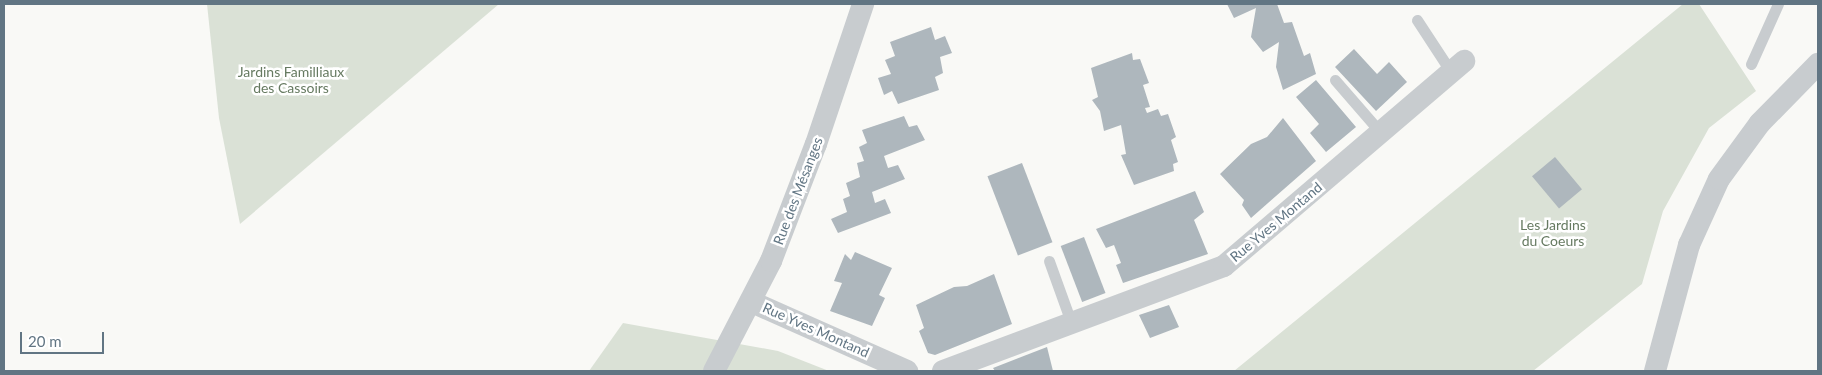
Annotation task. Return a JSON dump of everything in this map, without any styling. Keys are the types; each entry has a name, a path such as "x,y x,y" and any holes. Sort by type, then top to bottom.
{"street":[{"name":"Rue des Mésanges","path":"714,371 752,302 816,144 863,4"},
{"path":"1655,371 1689,245 1719,179 1760,123 1818,64"},
{"name":"Rue Yves Montand","path":"943,371 1224,266 1457,67"},
{"name":"Rue Yves Montand","path":"752,302 907,371"}],"lane":[{"path":"1751,64 1778,4"},
{"path":"1417,20 1457,67"},
{"path":"1335,80 1381,133"},
{"path":"1049,261 1071,322"}],"green space":[{"name":"Jardins Familliaux des Cassoirs","path":"207,4 499,4 240,224 219,118"},
{"name":"Les Jardins du Coeurs","path":"1683,4 1699,4 1756,91 1709,128 1663,211 1642,284 1533,371 1234,371"},
{"path":"623,323 778,351 829,371 589,371"}],"building":[{"path":"1227,4 1277,4 1284,23 1292,22 1304,56 1310,53 1316,74 1283,90 1276,67 1279,42 1263,52 1251,37 1256,8 1234,18"},
{"path":"931,27 935,40 945,36 952,53 940,57 943,73 935,77 939,90 898,104 892,91 884,95 878,78 891,74 885,60 895,56 890,42"},
{"path":"1354,49 1377,74 1389,62 1407,82 1376,111 1335,67"},
{"path":"1132,53 1133,60 1140,59 1149,83 1143,85 1150,107 1145,108 1147,113 1158,109 1161,116 1168,114 1176,137 1171,140 1178,162 1173,164 1174,171 1134,185 1121,155 1126,154 1121,125 1104,131 1100,111 1092,100 1098,97 1091,68"},
{"path":"1316,80 1356,127 1326,152 1310,133 1319,124 1296,97"},
{"path":"904,116 909,127 917,125 925,140 884,156 888,168 898,165 905,179 872,192 875,203 885,199 891,213 838,233 831,219 847,212 843,199 850,196 846,183 860,177 857,163 864,161 859,147 867,143 862,130"},
{"path":"1283,118 1316,161 1251,218 1242,205 1244,200 1220,174 1251,144 1267,137"},
{"path":"1555,157 1582,189 1559,208 1532,176"},
{"path":"1022,163 1052,242 1018,256 987,176"},
{"path":"1195,191 1204,212 1194,220 1208,254 1123,283 1116,265 1121,263 1114,245 1106,248 1096,229"},
{"path":"1084,237 1106,293 1082,302 1061,246"},
{"path":"855,252 892,268 879,295 885,298 872,326 830,311 842,283 834,281 845,254 851,260"},
{"path":"994,274 1012,324 935,355 928,353 919,331 924,328 916,305 954,287 967,286"},
{"path":"1169,305 1179,327 1150,338 1139,315"},
{"path":"1047,347 1053,371 995,371 993,368"}]}
